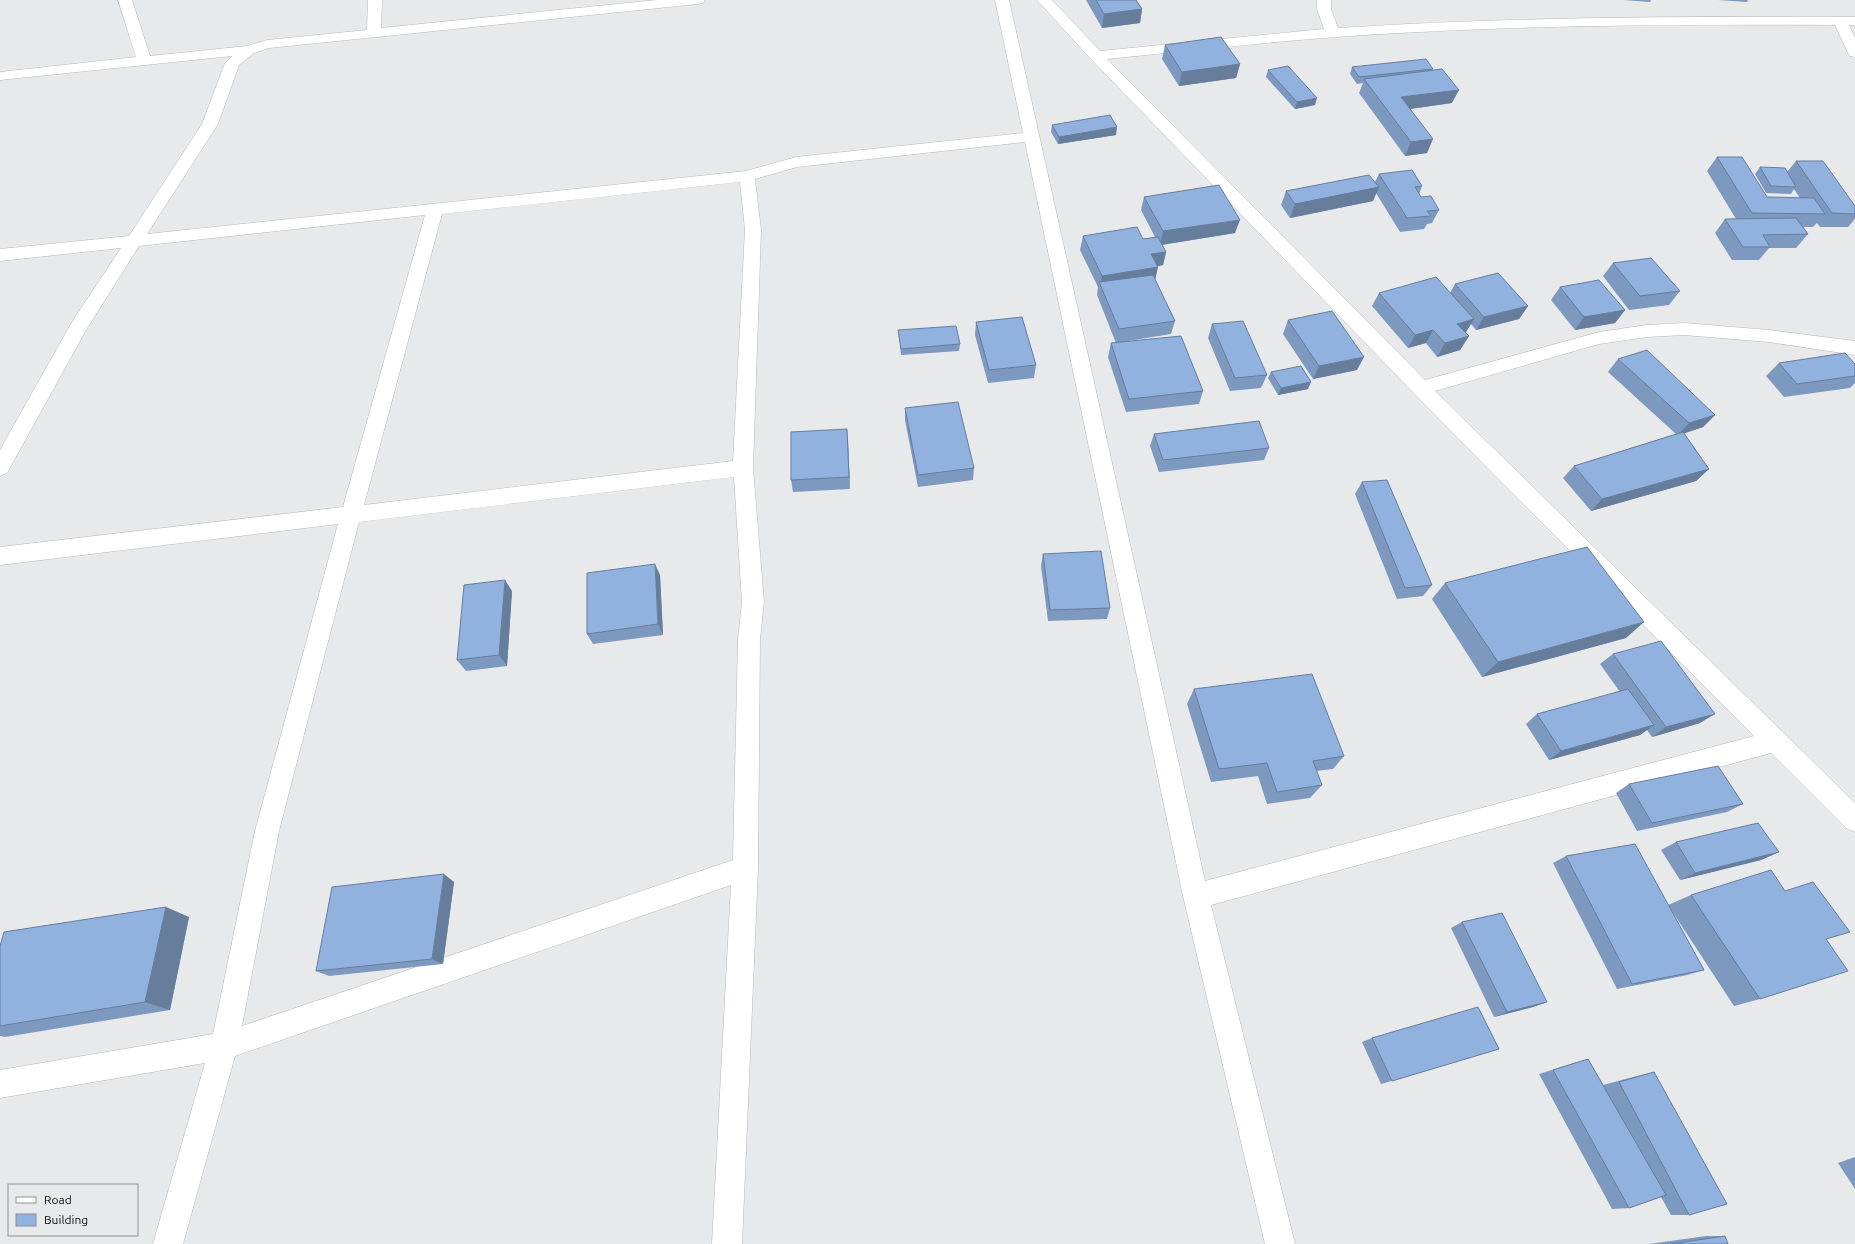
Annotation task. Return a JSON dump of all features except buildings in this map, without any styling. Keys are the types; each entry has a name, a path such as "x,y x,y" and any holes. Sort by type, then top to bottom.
{"street":[{"path":"125,0 144,61"},
{"path":"374,33 375,0"},
{"path":"0,76 249,50 267,44 698,0"},
{"path":"1002,0 1030,137 1196,896 1280,1244"},
{"path":"1044,0 1096,56 1422,388 1855,820"},
{"path":"1324,0 1324,8 1332,33"},
{"path":"1096,56 1332,33 1474,26 1684,20 1855,21"},
{"path":"1840,21 1855,53"},
{"path":"0,468 78,327 210,124 232,63 249,50"},
{"path":"0,255 747,176 796,162 1030,137"},
{"path":"727,1244 745,868 749,639 753,602 743,468 753,230 747,176"},
{"path":"168,1244 224,1046 267,831 382,397 435,208"},
{"path":"1422,388 1599,338 1647,331 1684,329 1769,336 1855,348"},
{"path":"0,556 743,468"},
{"path":"1196,896 1775,741"},
{"path":"0,1084 224,1046 745,868"}]}
